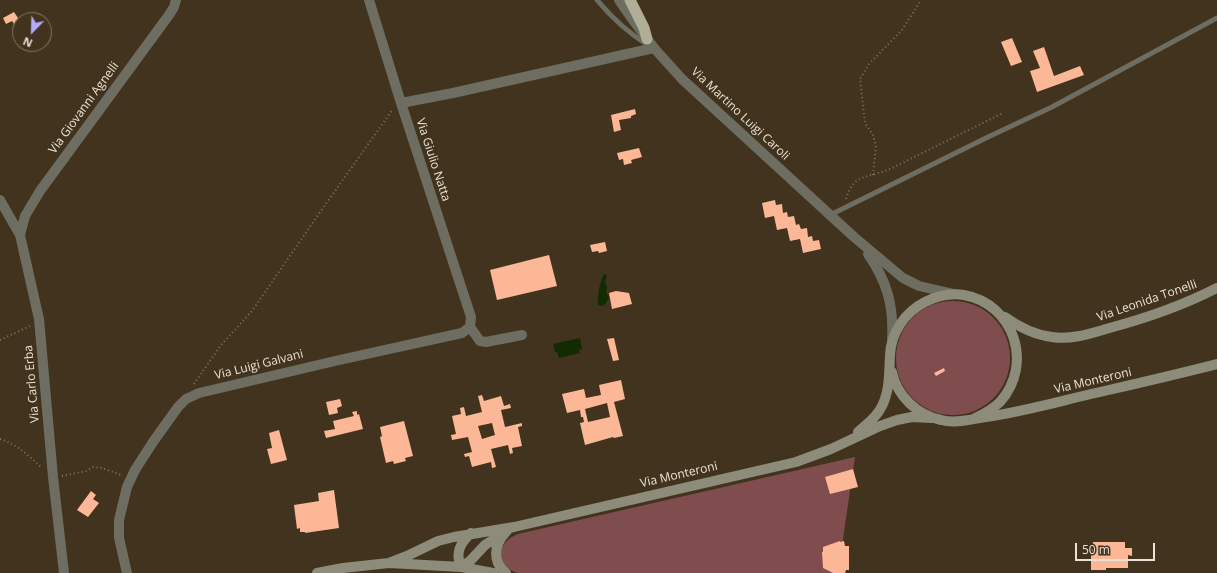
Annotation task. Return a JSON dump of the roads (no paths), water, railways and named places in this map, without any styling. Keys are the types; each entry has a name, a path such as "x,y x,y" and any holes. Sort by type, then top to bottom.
{"highway":[{"path":"630,0 650,44"}],"main road":[{"name":"Via Leonida Tonelli","path":"995,310 1015,324 1033,333 1053,338 1072,338 1123,325 1206,294 1217,288"},
{"name":"Via Monteroni","path":"847,442 876,416 882,407 888,390 892,342 898,328 907,315 919,305 933,298 948,295 964,295 979,300 995,310 1005,321 1012,334 1016,348 1017,362 1014,377 1008,391 1000,402 988,412 975,418"},
{"name":"Via Monteroni","path":"389,563 438,541 471,533 510,529 796,462 814,456 880,426 897,420 912,417 931,418 953,422 1027,410 1217,364"},
{"name":"Via Monteroni","path":"890,366 893,379 906,400 931,418"},
{"name":"Via Monteroni","path":"461,567 470,561 485,545 510,529"},
{"path":"506,573 497,560 496,550 499,542 510,529"},
{"path":"461,567 458,561 458,550 463,540 471,533"},
{"name":"Via Monteroni","path":"317,573 343,568 389,563 461,567 493,573"}],"street":[{"name":"Via Giovanni Agnelli","path":"20,235 24,216 40,191 169,15 176,0"},
{"name":"Via Giulio Natta","path":"369,0 471,317 470,327"},
{"name":"Via Martino Luigi Caroli","path":"620,0 650,44 682,79 854,237 903,278 919,286 964,295"},
{"path":"401,103 453,93 650,44"},
{"name":"Via Carlo Erba","path":"0,200 20,235 39,319 53,477 64,573"},
{"name":"Via Martino Luigi Caroli","path":"854,237 875,264 885,284 891,307 893,325 892,342"},
{"path":"470,327 480,341 486,342 522,335"},
{"name":"Via Luigi Galvani","path":"126,573 119,538 119,520 127,487 153,442 186,399 199,393 328,362 462,333 470,327"}],"lane":[{"path":"597,0 611,16 633,36 650,44"},
{"path":"830,215 1052,107 1217,18"}]}
